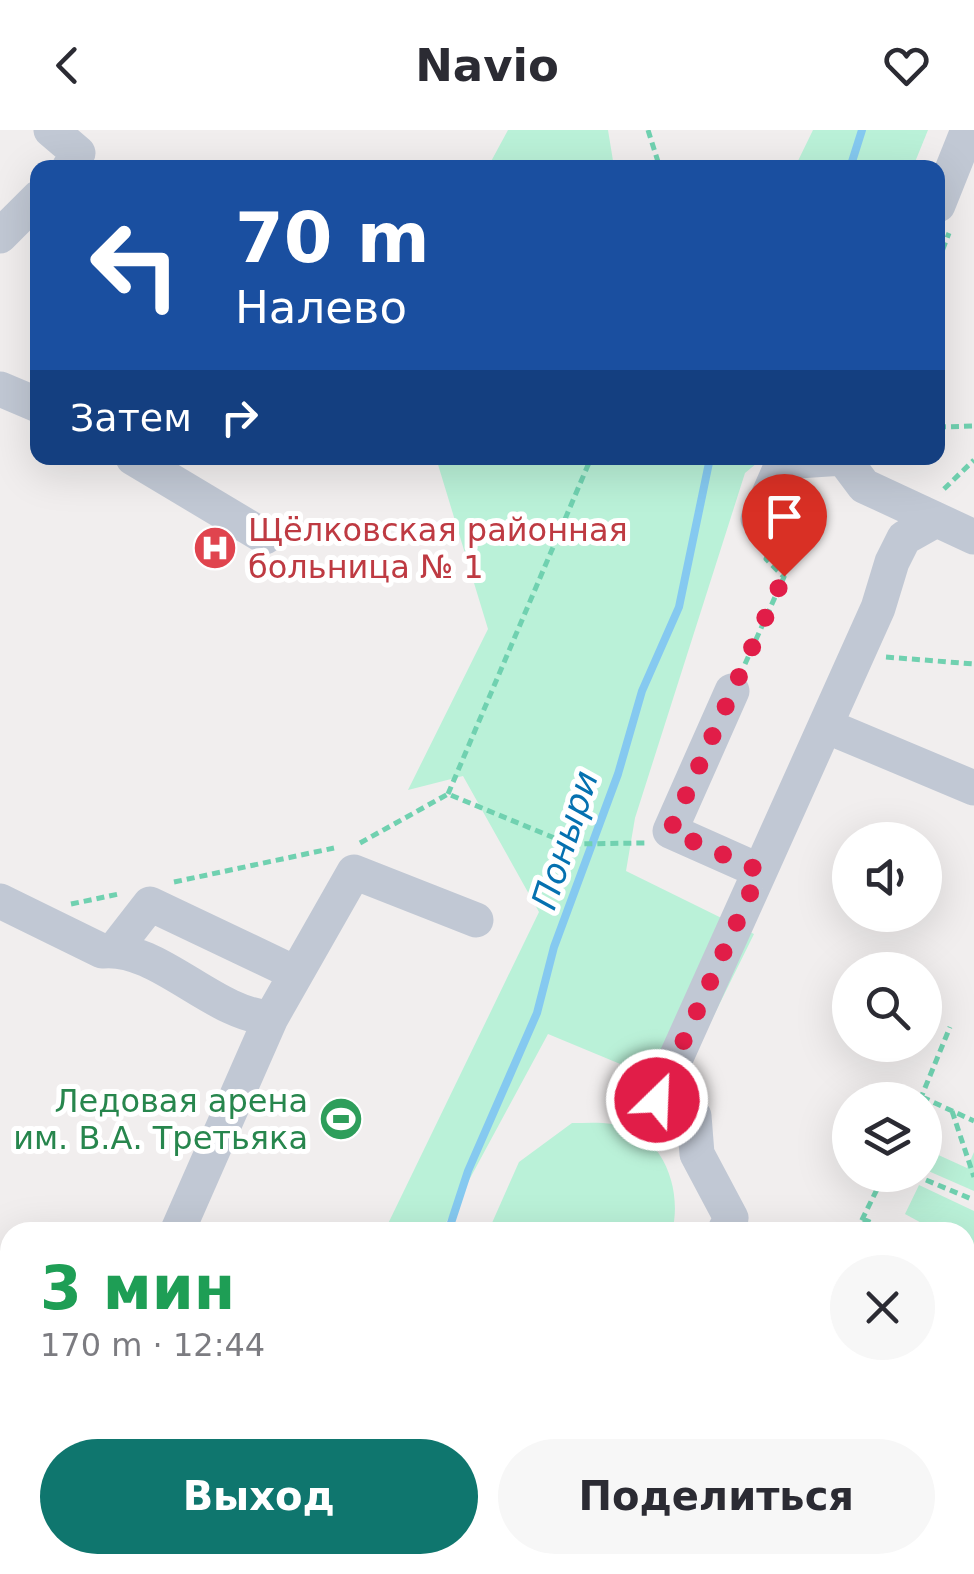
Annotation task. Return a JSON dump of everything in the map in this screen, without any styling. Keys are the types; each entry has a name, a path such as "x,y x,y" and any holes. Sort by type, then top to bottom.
{"street":[{"path":"51,130 78,153 74,160"},
{"path":"945,188 968,130"},
{"path":"0,236 30,206"},
{"path":"0,389 30,402"},
{"path":"145,465 265,537"},
{"path":"769,524 782,465"},
{"path":"848,465 864,486 938,506 974,538"},
{"path":"657,1100 858,655 904,538 938,506"},
{"path":"732,691 670,831 760,871"},
{"path":"826,726 974,788"},
{"path":"181,1222 271,1018 354,872 476,920"},
{"path":"115,950 150,904 295,974"},
{"path":"12,907 102,951 115,950 248,1017 271,1018"},
{"path":"694,1116 697,1154 731,1218 729,1222"}],"path":[{"path":"648,130 657,160"},
{"path":"945,427 974,426"},
{"path":"938,506 974,460"},
{"path":"158,886 368,841 448,794 588,465"},
{"path":"732,691 784,576 766,559 769,524"},
{"path":"858,655 974,664"},
{"path":"448,794 569,844 641,844 670,831"},
{"path":"12,907 119,894"},
{"path":"927,1082 950,1026"},
{"path":"942,1106 974,1120"},
{"path":"952,1110 974,1178"},
{"path":"942,1187 974,1200"},
{"path":"861,1222 876,1192"},
{"path":"863,1219 869,1222"}],"green space":[{"path":"508,130 608,130 613,160 492,160"},
{"path":"813,130 928,130 916,160 798,160"},
{"path":"438,465 755,465 745,473 635,818 626,871 754,934 678,1088 548,1034 446,1222 389,1222 539,912 463,776 408,790 488,629"},
{"path":"572,1123 608,1123 630,1129 657,1150 665,1165 674,1198 674,1222 492,1222 519,1162"},
{"path":"974,1152 974,1191 942,1177 942,1157 967,1168"},
{"path":"916,1192 934,1192 974,1211 974,1222 920,1222 905,1214"}],"waterway":[{"name":"Поныри","path":"853,160 862,130"},
{"name":"Поныри","path":"451,1222 468,1171 537,1013 554,947 618,774 642,691 679,607 709,465"}],"place":[{"name":"Щёлковская районная больница № 1","path":"215,548"},
{"name":"Ледовая арена им. В.А. Третьяка","path":"341,1119"}],"route":[{"path":"657,1100 760,871 670,831 784,576"}]}
